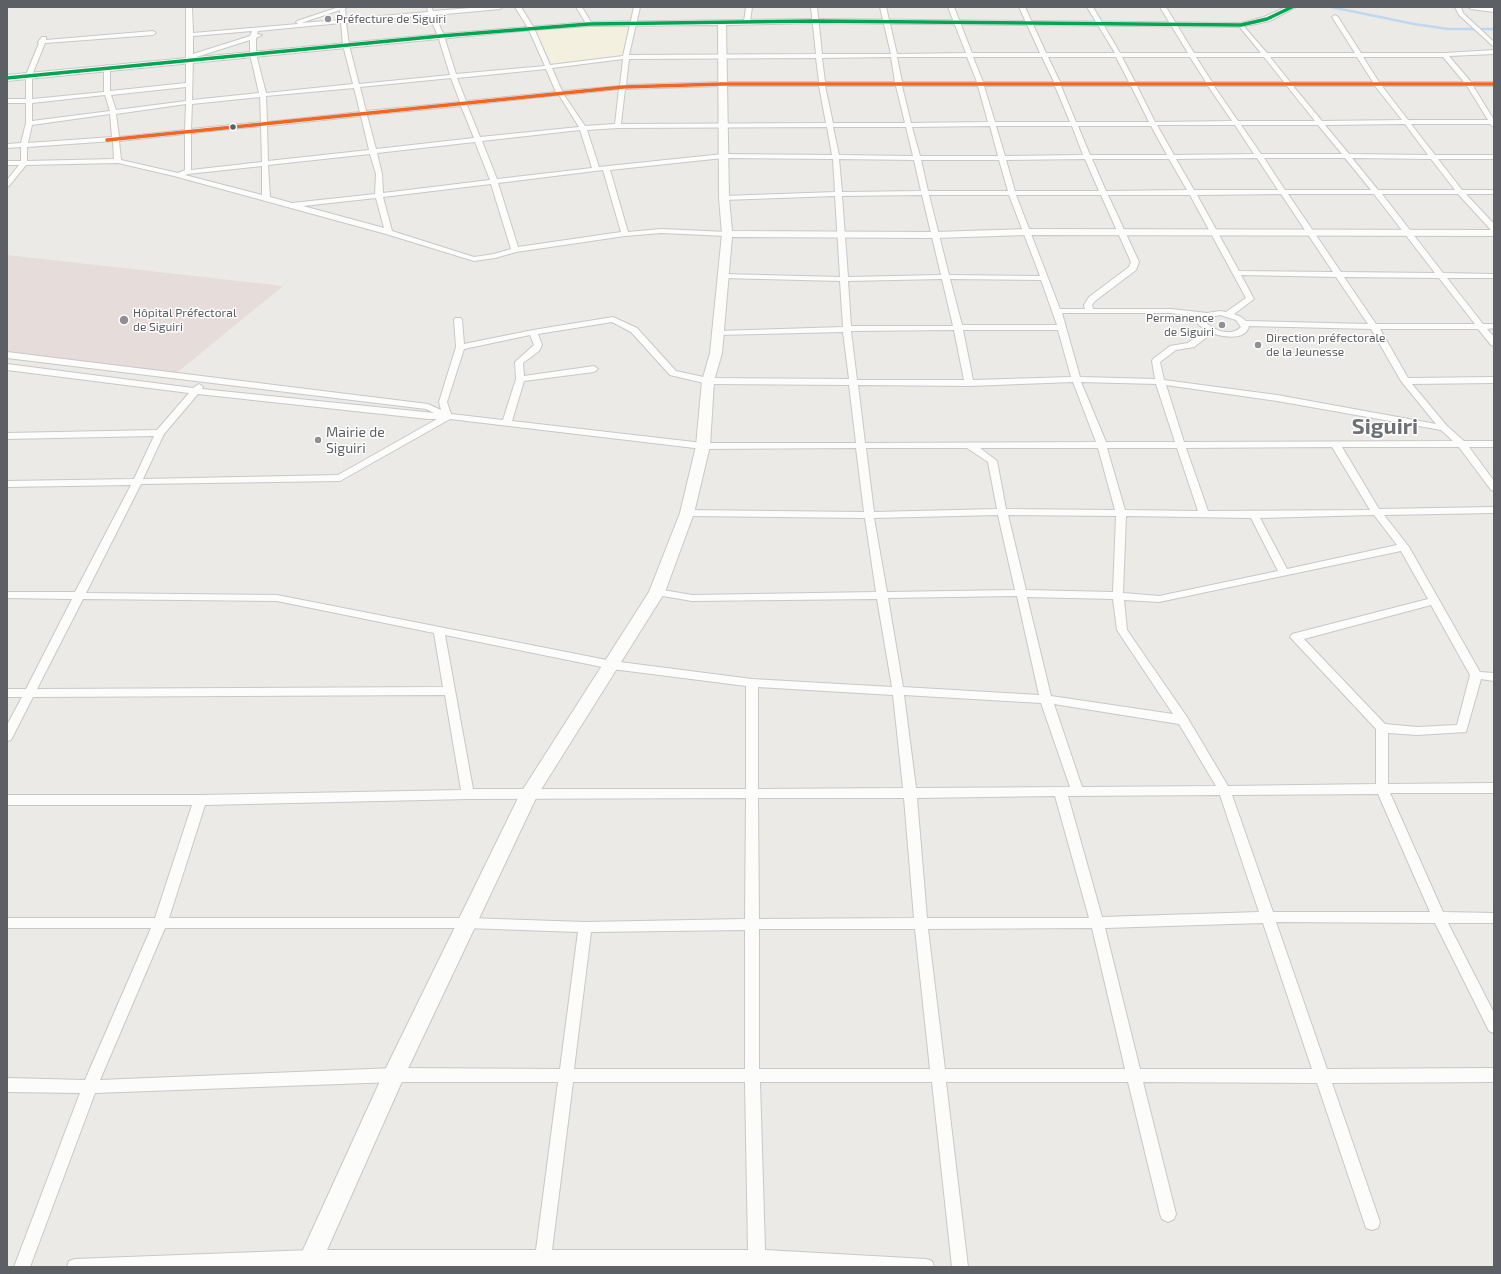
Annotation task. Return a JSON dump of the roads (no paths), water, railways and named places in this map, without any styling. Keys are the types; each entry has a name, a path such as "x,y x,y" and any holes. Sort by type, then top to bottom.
{"street":[{"path":"188,172 187,132 190,102 189,7"},
{"path":"280,28 343,7 346,45 373,152 378,174 379,194 389,232"},
{"path":"429,7 441,36 453,75 494,181 505,213 514,250"},
{"path":"190,35 254,33 280,28 500,7"},
{"path":"518,7 531,28 560,93 583,128 596,169"},
{"path":"579,7 589,24"},
{"path":"618,126 626,57 637,7"},
{"path":"747,22 749,7"},
{"path":"814,7 822,85 836,158 847,329 869,515 898,691 910,793 921,924 960,1267"},
{"path":"883,7 899,85 958,328 969,383"},
{"path":"951,7 981,85 1012,193 1043,278 1057,311 1076,379 1102,445 1121,514 1118,596 1122,630 1183,720 1224,790 1269,917 1372,1222"},
{"path":"1022,7 1058,85 1088,158 1135,262 1132,268 1092,299 1088,305 1089,311"},
{"path":"1090,7 1118,54 1153,124 1193,193 1250,299 1228,314"},
{"path":"1163,7 1190,54 1374,326 1405,381 1444,428 1462,444 1494,488"},
{"path":"7,78 190,58 253,54 441,36 589,24 815,21 1241,25 1267,19 1292,7"},
{"path":"1458,7 1461,14 1494,45"},
{"path":"1471,7 1494,10"},
{"path":"1335,17 1377,84 1460,192 1494,228"},
{"path":"310,1263 394,1075 529,794 657,592 687,513 703,446 708,381 716,353 727,234 723,156 722,22"},
{"path":"1241,25 1376,192 1494,343"},
{"path":"7,185 24,163 24,145 29,123 30,75 42,40 153,33"},
{"path":"254,33 253,54 263,94 266,200"},
{"path":"190,58 254,33"},
{"path":"29,123 190,102 453,75 548,67 626,57 1118,54 1444,55 1494,52"},
{"path":"1444,55 1469,84 1494,123"},
{"path":"107,67 107,92 113,111 118,161"},
{"path":"7,146 117,139 623,87 722,84 1494,84"},
{"path":"7,101 29,101 189,85"},
{"path":"175,174 583,128 618,126 723,124 909,125 1406,122 1494,123"},
{"path":"289,206 596,169 723,156 836,158 1172,158 1433,156 1494,158"},
{"path":"7,163 118,161 175,174 266,200 389,232 474,258 495,256 514,250 625,234 661,231 727,234 842,235 935,235 1027,232 1312,234 1494,233"},
{"path":"606,168 625,234"},
{"path":"724,198 926,193 1494,192"},
{"path":"1236,274 1494,276"},
{"path":"723,276 844,279 946,277 1043,278"},
{"path":"1057,311 1171,311 1207,315 1220,313 1238,318 1244,324 1494,326"},
{"path":"1207,315 1203,317 1202,324 1218,333 1232,334 1243,330 1245,327 1244,324"},
{"path":"460,347 533,332 613,319 634,330 673,373 708,381 969,383 1076,379 1160,382 1277,398 1444,428"},
{"path":"447,416 443,402 460,347 458,320"},
{"path":"718,333 847,329 1061,327"},
{"path":"1204,515 1160,382 1156,361 1173,348 1191,345 1211,330"},
{"path":"507,423 520,379 521,368 518,364 536,349 538,345 533,332"},
{"path":"7,363 11,355 428,408 447,416"},
{"path":"7,367 196,391 428,416 447,416 703,446 1494,444"},
{"path":"520,379 594,370"},
{"path":"7,737 137,482 160,433 206,380"},
{"path":"1405,381 1494,380"},
{"path":"7,484 340,478 447,416"},
{"path":"7,436 160,433"},
{"path":"1335,444 1376,512 1404,548 1476,675 1462,729 1417,731 1382,728 1296,638 1434,601"},
{"path":"969,445 992,461 1002,512 1046,699 1077,791"},
{"path":"992,461 1007,445"},
{"path":"687,513 869,515 1002,512 1254,515 1494,510"},
{"path":"1254,515 1284,573"},
{"path":"657,592 692,598 1021,594 1118,596 1159,599 1404,548"},
{"path":"7,595 277,598 612,665 752,683 1046,699 1183,720"},
{"path":"439,631 468,794"},
{"path":"1476,675 1494,677"},
{"path":"752,683 752,1076 757,1263"},
{"path":"7,693 449,691"},
{"path":"1382,728 1382,789 1439,918 1494,1026"},
{"path":"7,800 200,800 468,794 910,793 1494,788"},
{"path":"1060,791 1097,923 1168,1214"},
{"path":"22,1267 90,1087 160,924 200,800"},
{"path":"7,924 467,924 585,927 752,924 1097,923 1269,917 1494,918"},
{"path":"542,1263 585,927"},
{"path":"7,1085 90,1087 394,1075 1494,1075"},
{"path":"75,1267 310,1263 757,1263 926,1267"}],"waterway":[{"path":"1331,7 1414,24 1448,29 1494,29"}],"place":[{"name":"Préfecture de Siguiri","path":"328,19"},
{"name":"Hôpital Préfectoral de Siguiri","path":"124,320"},
{"name":"Permanence de Siguiri","path":"1222,325"},
{"name":"Direction préfectorale de la Jeunesse","path":"1258,345"},
{"name":"Mairie de Siguiri","path":"318,440"}],"district":[{"name":"Siguiri","path":"1385,427"}]}
